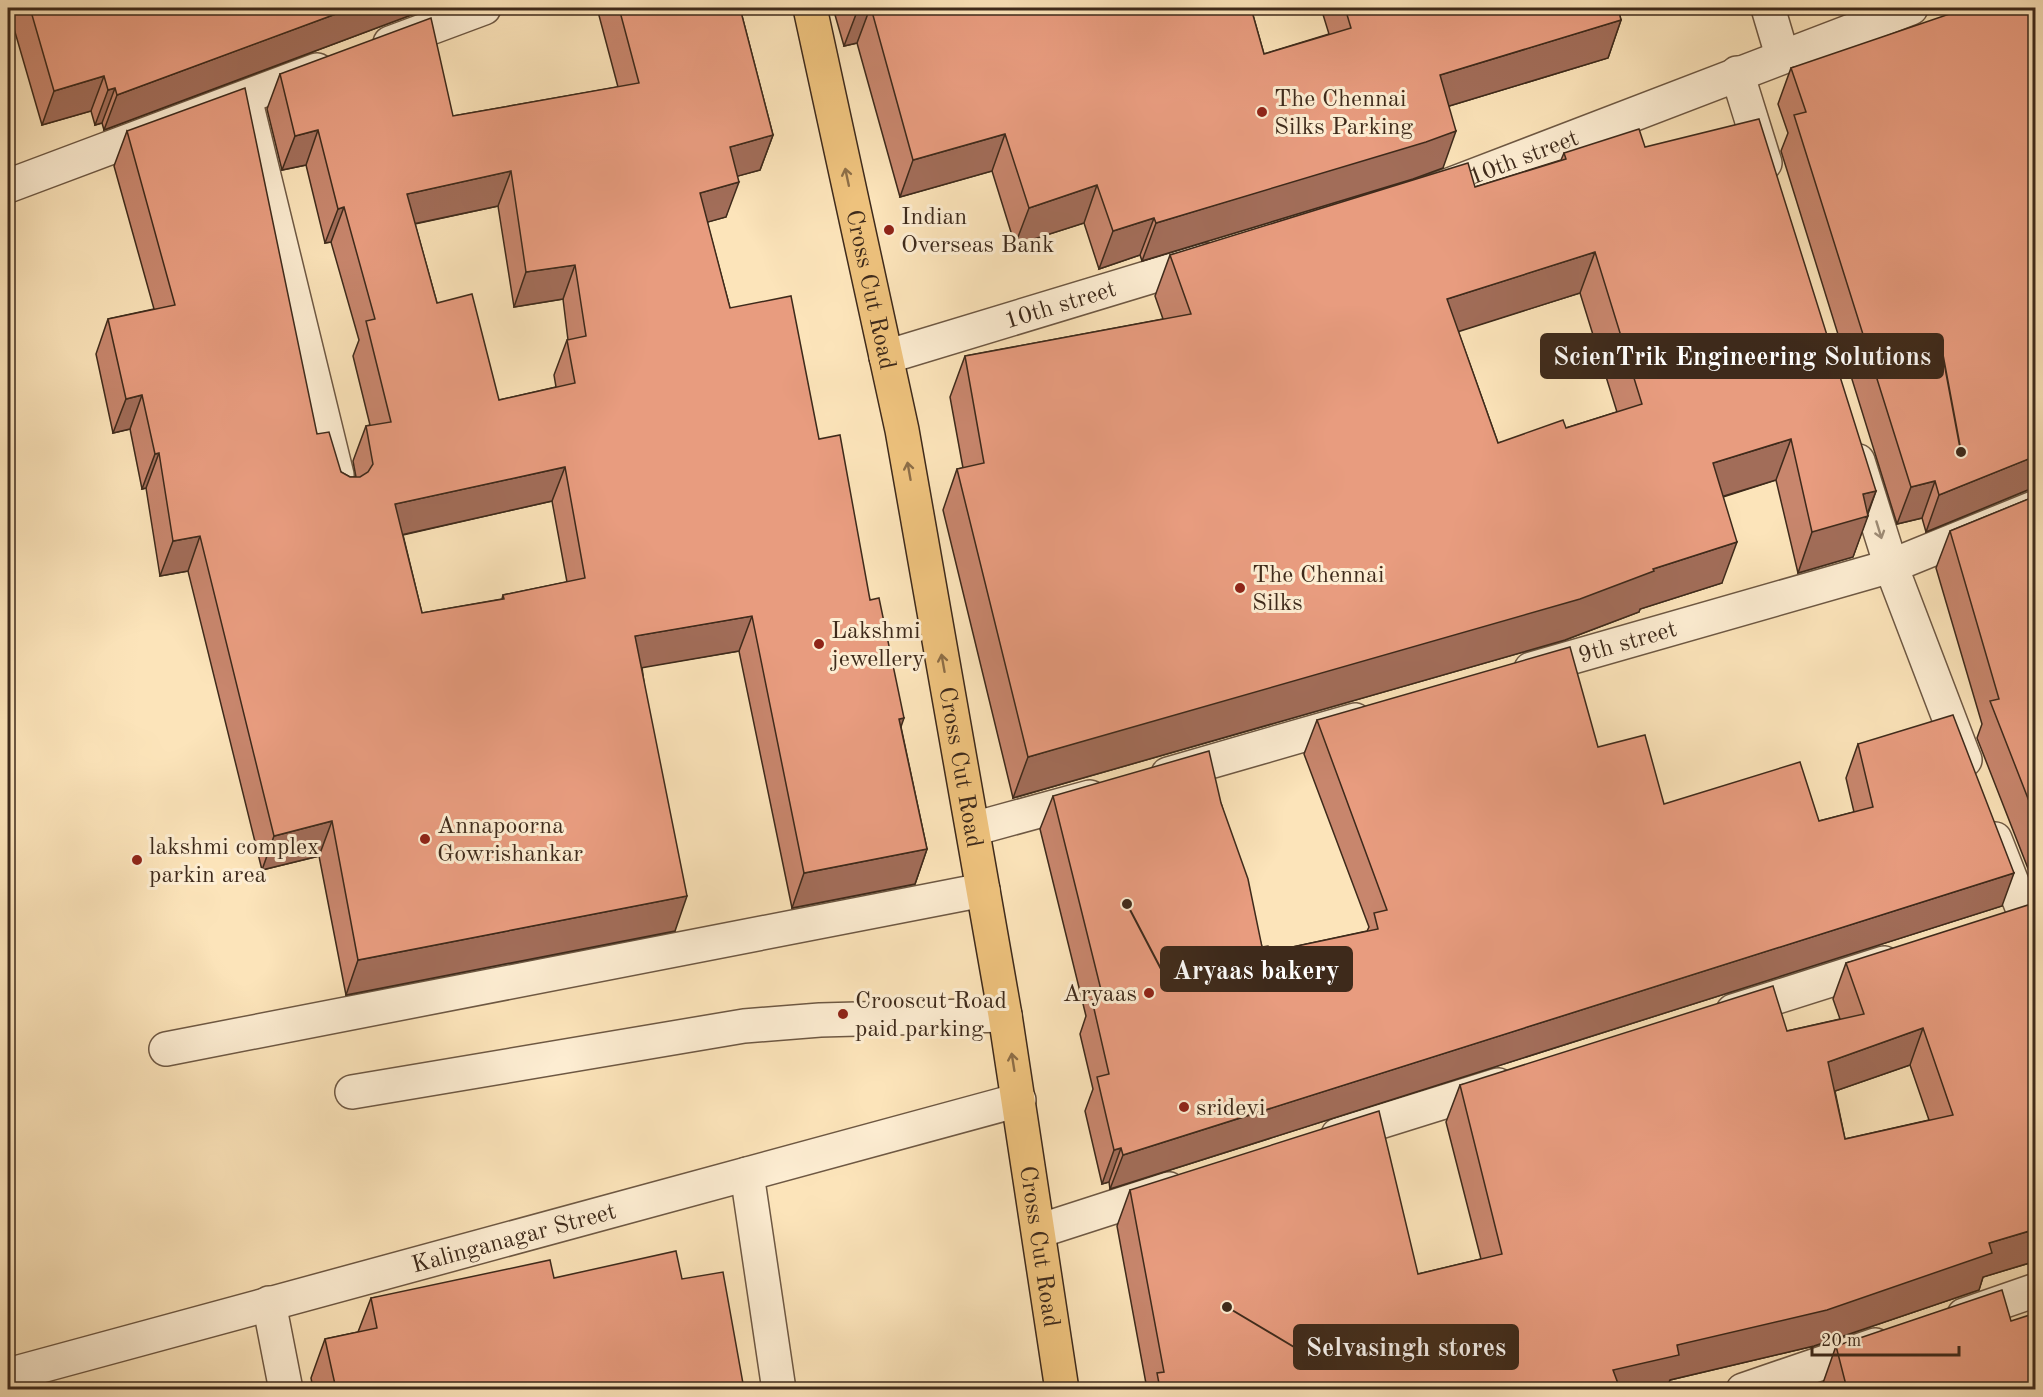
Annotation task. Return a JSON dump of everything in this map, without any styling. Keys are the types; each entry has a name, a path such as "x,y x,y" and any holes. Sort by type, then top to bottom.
{"main road":[{"name":"Cross Cut Road","path":"810,8 902,430 1005,1015 1040,1231 1062,1389"}],"street":[{"path":"8,186 484,8"},
{"path":"1768,8 1782,55"},
{"name":"10th street","path":"1398,203 1782,55 1911,8"},
{"path":"1737,73 1776,196"},
{"path":"245,97 342,494"},
{"name":"10th street","path":"886,357 1239,250"},
{"path":"1849,431 1891,566 1980,797 2025,926"},
{"name":"9th street","path":"1502,678 1891,566 2036,507"},
{"path":"973,830 1379,713"},
{"path":"166,1049 983,891"},
{"path":"1706,1019 1912,955"},
{"path":"352,1092 744,1026 820,1020 1005,1015"},
{"path":"1307,1145 1523,1077"},
{"name":"Kalinganagar Street","path":"8,1375 1019,1100"},
{"path":"747,1174 779,1389"},
{"path":"1040,1231 1195,1181"},
{"path":"1934,1324 2036,1290"},
{"path":"270,1303 286,1389"},
{"path":"1743,1389 1901,1336"}],"building":[{"path":"30,8 352,8 117,95 115,88 108,90 104,76 54,91"},
{"path":"619,8 740,8 773,135 730,147 739,182 700,193 730,308 791,296 819,439 840,435 870,600 879,598 904,718 899,719 927,849 804,873 752,616 635,636 687,896 358,960 332,821 274,836 200,536 173,541 159,453 155,454 142,395 126,399 108,319 175,305 127,131 245,88 317,434 329,432 341,472 350,477 360,477 368,472 373,464 366,426 391,422 366,321 375,319 344,207 338,209 318,130 295,136 280,74 431,18 453,116 639,83","holes":["511,171 526,272 575,265 586,336 567,340 575,383 499,400 472,294 437,303 407,194","565,467 585,578 503,595 504,599 422,613 395,504"]},
{"path":"871,8 1251,8 1264,54 1351,28 1345,8 1618,8 1621,20 1440,75 1456,131 1156,223 1154,218 1113,231 1097,185 1029,208 1005,134 913,160"},
{"path":"1967,8 2036,8 2036,456 1939,495 1935,481 1911,487 1794,115 1806,112 1791,68"},
{"path":"1759,119 1876,491 1863,494 1868,516 1812,532 1791,439 1713,463 1737,542 1653,569 1654,571 1580,599 1028,757 957,469 984,463 965,356 1191,314 1170,255 1468,163 1475,187 1566,159 1564,153 1639,129 1645,147","holes":["1595,252 1642,404 1566,428 1563,420 1498,443 1447,299"]},
{"path":"2036,496 2036,819 1990,701 1999,699 1950,531"},
{"path":"1570,647 1598,747 1645,735 1664,804 1800,762 1819,821 1873,807 1858,744 1953,715 2014,873 1123,1155 1121,1148 1114,1150 1097,1077 1109,1074 1092,1000 1103,998 1053,796 1209,751 1221,803 1248,879 1262,947 1268,946 1269,952 1378,929 1374,913 1387,910 1317,720"},
{"path":"2028,905 2036,918 2036,1229 1989,1243 1992,1253 1827,1310 1677,1345 1679,1355 1613,1370 1620,1389 1160,1389 1157,1373 1164,1372 1130,1190 1379,1111 1418,1274 1502,1254 1460,1085 1773,986 1787,1031 1864,1014 1846,963","holes":["1923,1028 1953,1115 1845,1139 1828,1062"]},
{"path":"676,1251 682,1279 723,1272 744,1389 336,1389 325,1339 377,1328 371,1298 550,1260 554,1278"},
{"path":"2002,1290 2011,1321 2036,1313 2036,1389 1847,1389 1836,1346"}],"place":[{"name":"The Chennai Silks Parking","path":"1262,112"},
{"name":"Indian Overseas Bank","path":"889,230"},
{"name":"ScienTrik Engineering Solutions","path":"1961,452"},
{"name":"The Chennai Silks","path":"1240,588"},
{"name":"Lakshmi jewellery","path":"819,644"},
{"name":"Annapoorna Gowrishankar","path":"425,839"},
{"name":"lakshmi complex parkin area","path":"137,860"},
{"name":"Aryaas bakery","path":"1127,904"},
{"name":"Aryaas","path":"1149,993"},
{"name":"Crooscut Road paid parking","path":"843,1014"},
{"name":"sridevi","path":"1184,1107"},
{"name":"Selvasingh stores","path":"1227,1307"}]}
